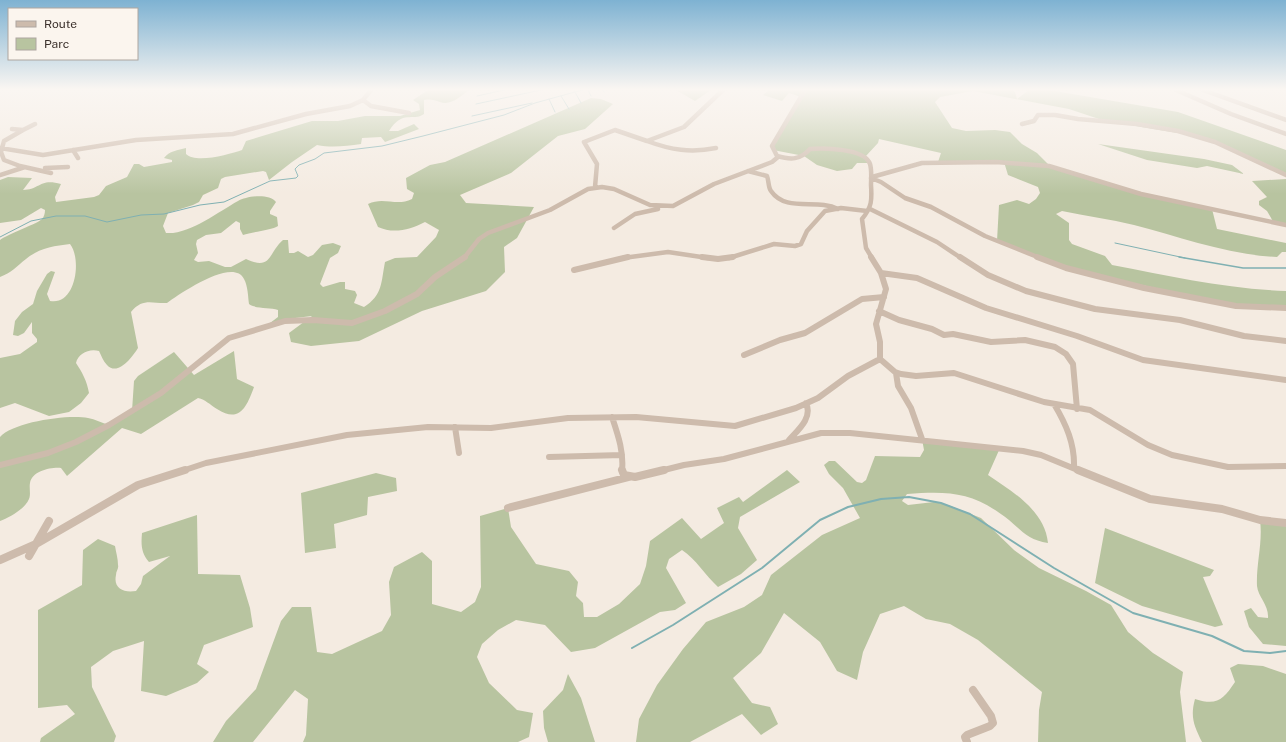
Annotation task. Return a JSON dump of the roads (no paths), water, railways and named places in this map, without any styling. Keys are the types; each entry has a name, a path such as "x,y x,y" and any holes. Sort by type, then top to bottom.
{"street":[{"path":"33,125 6,140 1,148 4,160 25,167 68,167"},
{"path":"1,148 44,155 136,140 233,134 267,125"},
{"path":"647,141 660,134 684,127 687,125"},
{"path":"778,157 772,146 784,125"},
{"path":"1139,125 1178,130 1202,137 1286,175"},
{"path":"1260,125 1286,134"},
{"path":"12,130 23,130"},
{"path":"595,187 596,164 584,142 606,131 615,130 678,151 698,152 716,148"},
{"path":"614,228 625,219 643,210 673,206 702,189 772,162 778,157 795,159 804,156 810,149 834,148 868,158 871,178 868,210 862,219 866,248 881,273 886,289 876,324 880,342 880,359"},
{"path":"73,150 78,158"},
{"path":"871,178 922,163 996,162 1050,166 1141,194 1286,225"},
{"path":"0,175 25,167"},
{"path":"37,168 51,173"},
{"path":"748,171 767,176 770,190 783,202 792,204 830,205 838,209"},
{"path":"871,178 881,182 905,198 931,207 997,241 1066,268 1144,288 1236,306 1286,308"},
{"path":"0,465 48,453 76,442 108,425 161,393 230,338 285,321 313,320 352,323 385,311 417,294 435,277 463,259 479,239 488,233 550,210 579,193 595,187 614,189 650,205 665,207"},
{"path":"574,270 650,253 675,252 718,259 752,251 757,247 782,243 799,245 804,239 807,231 815,224 825,211 838,209 868,210 937,242 988,275 1026,291 1095,309 1180,320 1244,336 1286,341"},
{"path":"881,273 891,272 917,278 986,308 1077,336 1143,360 1286,380"},
{"path":"744,355 780,340 805,333 862,299 884,297"},
{"path":"879,311 899,320 932,329 944,335 953,334 991,342 1025,340 1055,347 1066,354 1073,364 1077,409"},
{"path":"880,359 896,372 909,376 954,374 1054,404 1096,412 1148,444 1172,455 1228,467 1286,466"},
{"path":"0,560 36,544 138,485 206,463 348,435 428,427 491,428 568,418 612,417 705,422 727,426 790,411 806,403 848,376 880,359"},
{"path":"896,372 899,390 909,404 922,439"},
{"path":"789,440 799,430 809,413 809,406 806,403"},
{"path":"1054,404 1069,432 1075,453 1074,468"},
{"path":"612,417 622,455 622,471 624,475 630,477"},
{"path":"455,427 459,452"},
{"path":"508,508 630,477 684,465 724,459 789,440 820,433 850,433 922,439 1023,451 1041,455 1150,499 1222,509 1260,520 1286,523"},
{"path":"549,457 622,455"},
{"path":"29,556 49,521"},
{"path":"967,742 965,737 967,735 990,726 993,723 991,716 973,690"}],"waterway":[{"path":"0,237 31,221 56,216 85,216 107,222 141,215 164,214 200,205 224,202 270,181 296,178 298,176 295,169 299,165 315,159 324,153 382,146 467,125"},
{"path":"1115,243 1185,258"},
{"path":"1179,257 1243,268 1286,268"},
{"path":"632,648 673,625 762,568 820,520 848,507 881,499 909,497 941,503 970,514 1054,568 1133,613 1212,636 1244,651 1270,653 1286,651"}]}
